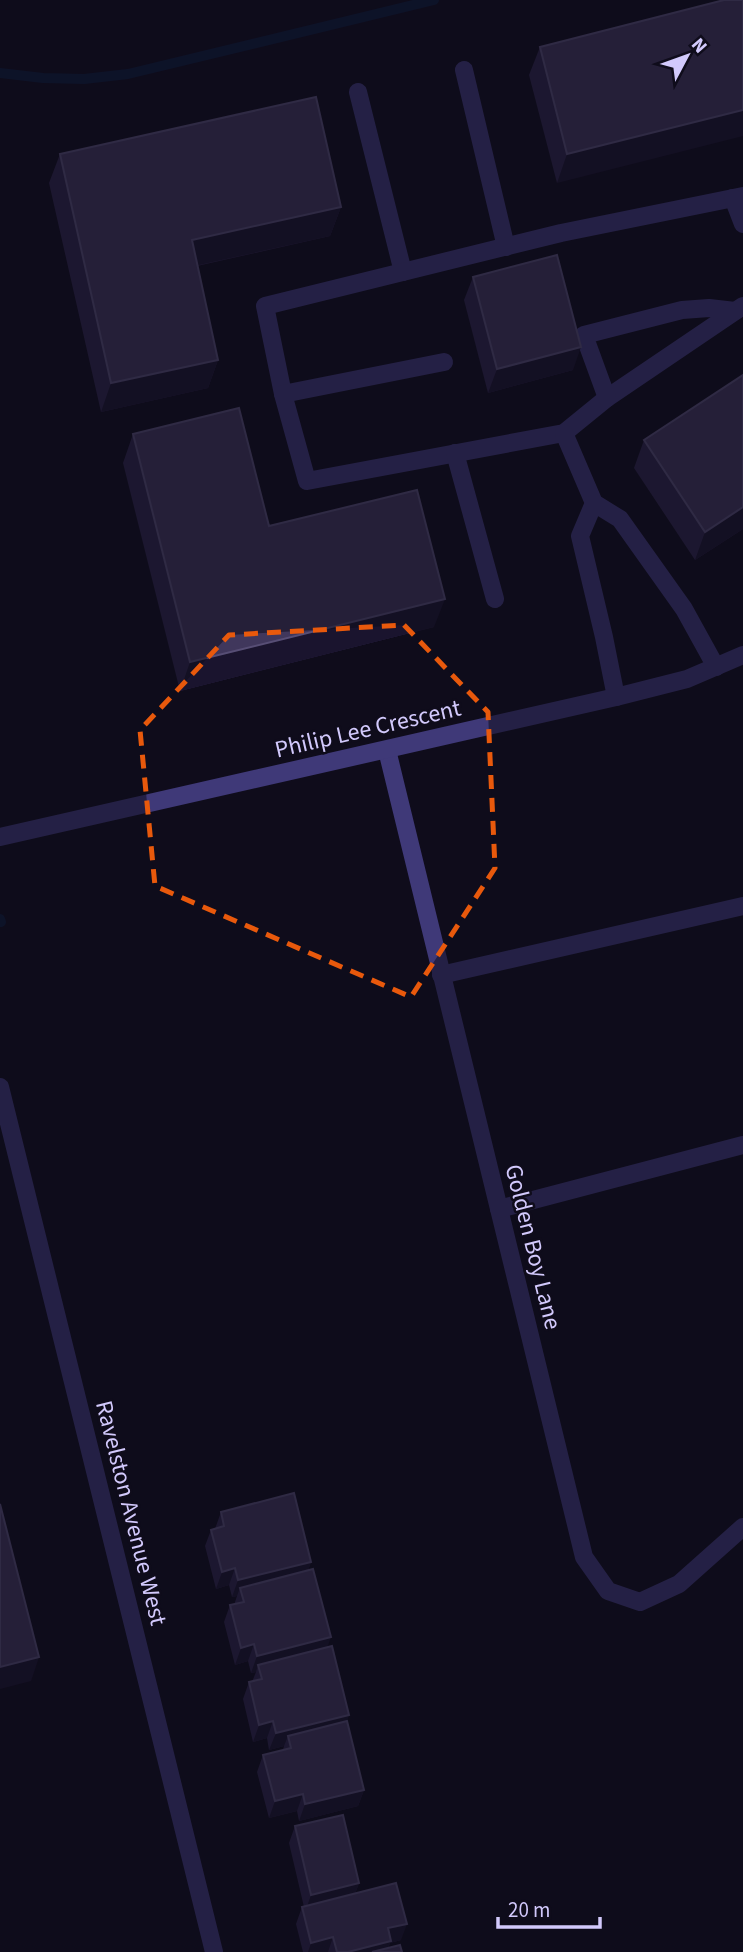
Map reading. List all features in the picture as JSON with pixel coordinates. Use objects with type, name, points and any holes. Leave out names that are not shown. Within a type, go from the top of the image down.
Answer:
[{"type":"street","points":[[464,70],[506,247]]},
{"type":"street","points":[[358,92],[403,272]]},
{"type":"street","points":[[739,308],[607,398],[564,433],[307,481],[283,394],[265,306],[561,233],[738,197],[743,224]]},
{"type":"street","points":[[607,398],[584,335],[682,310],[739,308]]},
{"type":"street","points":[[283,394],[444,362]]},
{"type":"street","points":[[564,433],[594,503],[620,519],[684,609],[716,667]]},
{"type":"street","points":[[455,453],[495,599]]},
{"type":"street","points":[[594,503],[580,536],[604,636],[615,697]]},
{"type":"street","name":"Philip Lee Crescent","points":[[0,837],[615,697],[687,679],[743,656]]},
{"type":"street","name":"Golden Boy Lane","points":[[387,750],[584,1557],[608,1591],[640,1602],[679,1584],[743,1527]]},
{"type":"street","points":[[441,975],[743,906]]},
{"type":"street","name":"Ravelston Avenue West","points":[[0,1087],[214,1952]]},
{"type":"street","points":[[499,1209],[743,1145]]},
{"type":"highlighted area","points":[[404,625],[488,712],[495,868],[411,997],[155,886],[140,730],[229,635]]},
{"type":"building","points":[[724,0],[743,0],[743,110],[567,154],[540,47]]},
{"type":"building","points":[[316,97],[341,207],[192,240],[218,360],[111,383],[60,154]]},
{"type":"building","points":[[557,255],[581,347],[497,369],[473,277]]},
{"type":"building","points":[[743,375],[743,507],[705,532],[644,440]]},
{"type":"building","points":[[239,408],[269,526],[417,490],[445,599],[190,662],[133,434]]},
{"type":"building","points":[[294,1493],[311,1562],[238,1580],[235,1568],[222,1572],[211,1530],[224,1526],[221,1512]]},
{"type":"building","points":[[0,1504],[39,1657],[0,1667]]},
{"type":"building","points":[[313,1569],[331,1637],[257,1656],[254,1644],[241,1648],[230,1605],[244,1602],[240,1588]]},
{"type":"building","points":[[332,1646],[349,1715],[276,1733],[273,1721],[259,1725],[249,1682],[262,1679],[258,1665]]},
{"type":"building","points":[[347,1721],[364,1790],[305,1804],[303,1794],[275,1801],[263,1755],[291,1748],[288,1736]]},
{"type":"building","points":[[343,1815],[359,1883],[311,1895],[295,1826]]},
{"type":"building","points":[[396,1883],[407,1924],[388,1928],[391,1941],[348,1952],[337,1952],[333,1937],[311,1943],[302,1907]]},
{"type":"building","points":[[400,1945],[402,1952],[372,1952]]},
{"type":"waterway","points":[[0,73],[84,79],[128,74],[434,0]]}]
